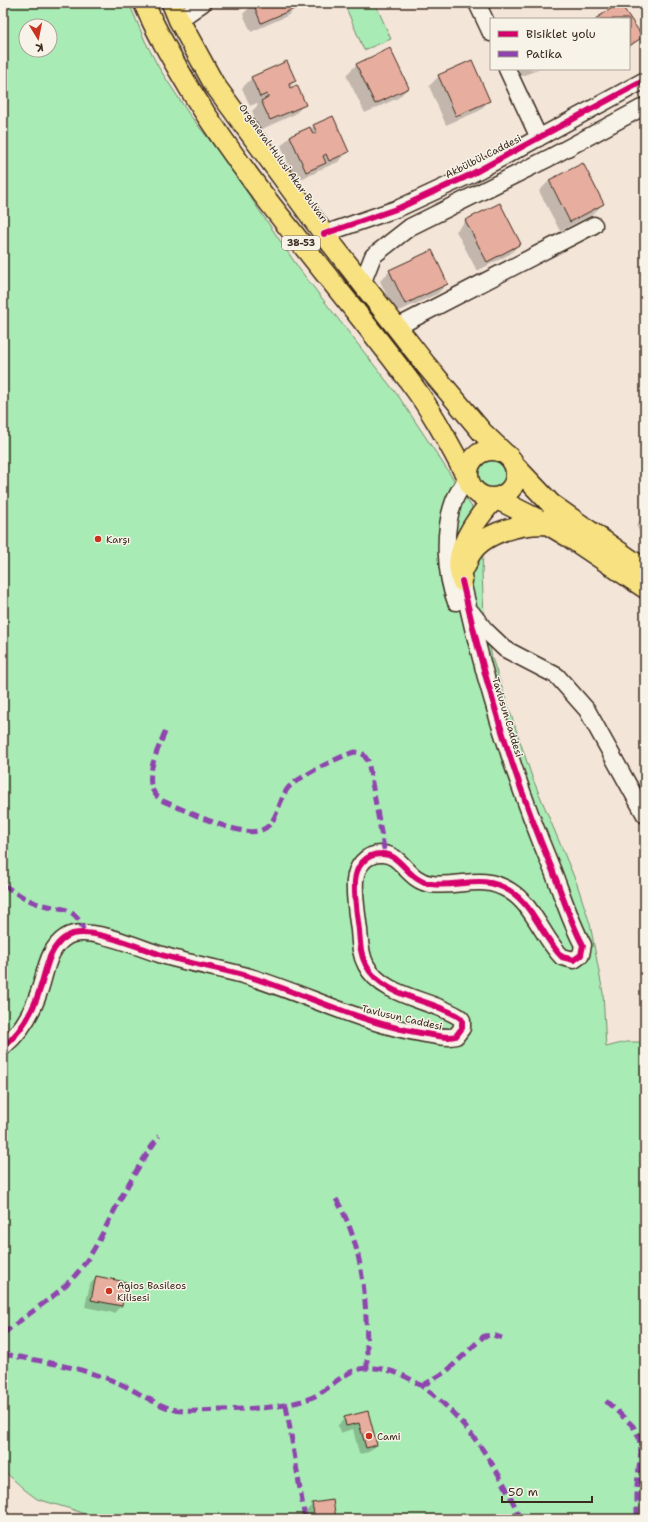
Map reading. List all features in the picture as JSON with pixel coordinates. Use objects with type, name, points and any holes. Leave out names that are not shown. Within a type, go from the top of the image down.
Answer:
[{"type":"main road","name":"38-53","points":[[144,3],[167,51],[213,126],[268,201],[414,387],[439,426],[467,477]]},
{"type":"main road","name":"Orgeneral Hulusi Akar Bulvarı","points":[[176,11],[214,84],[362,284],[482,432],[551,504],[645,570]]},
{"type":"main road","points":[[462,581],[459,564],[466,542],[483,511],[495,498],[504,496],[512,487],[517,476],[510,460],[489,450],[482,452],[471,462],[467,477],[474,490],[479,495],[495,498],[547,524],[645,588]]},
{"type":"main road","points":[[462,581],[470,553],[491,536],[518,525],[547,524]]},
{"type":"street","points":[[176,11],[203,3]]},
{"type":"street","points":[[477,3],[490,31]]},
{"type":"street","points":[[508,70],[539,138]]},
{"type":"street","name":"Akbülbül Caddesi","points":[[324,234],[399,208],[470,175],[645,80]]},
{"type":"street","points":[[362,284],[373,256],[410,227],[549,158],[645,106]]},
{"type":"street","points":[[396,327],[594,225]]},
{"type":"street","name":"Tavlusun Caddesi","points":[[467,477],[453,502],[447,532],[447,567],[455,599],[476,641]]},
{"type":"street","name":"Tavlusun Caddesi","points":[[3,1047],[20,1030],[33,1006],[46,966],[53,951],[66,937],[84,932],[170,958],[251,978],[378,1024],[433,1035],[447,1037],[456,1036],[462,1028],[462,1020],[459,1017],[385,986],[374,976],[366,965],[360,950],[354,888],[356,872],[365,860],[379,854],[395,858],[414,877],[430,884],[483,881],[502,886],[518,897],[562,957],[570,960],[578,958],[582,952],[583,945],[520,788],[497,719],[468,610],[462,581]]},
{"type":"street","points":[[468,610],[485,630],[505,649],[557,676],[587,710],[645,815]]},
{"type":"green space","points":[[3,3],[129,3],[145,41],[159,68],[189,114],[223,157],[300,270],[399,397],[495,542],[483,553],[482,573],[484,616],[492,658],[532,777],[577,884],[590,924],[603,993],[606,1047],[626,1042],[645,1042],[645,1519],[97,1519],[71,1509],[37,1499],[3,1470]]},
{"type":"green space","points":[[344,3],[375,3],[391,39],[364,50]]},
{"type":"green space","points":[[491,455],[499,457],[505,461],[509,467],[511,475],[509,483],[505,489],[499,493],[491,495],[483,493],[477,489],[473,483],[471,475],[473,467],[477,461],[483,457]]},
{"type":"building","points":[[253,3],[296,3],[298,7],[261,23]]},
{"type":"building","points":[[620,3],[643,37],[630,45],[630,18],[597,18]]},
{"type":"building","points":[[390,48],[409,88],[375,104],[356,64]]},
{"type":"building","points":[[472,60],[490,101],[456,116],[438,75]]},
{"type":"building","points":[[287,61],[296,81],[289,84],[290,88],[297,85],[306,105],[270,120],[261,101],[268,97],[267,94],[260,97],[251,77]]},
{"type":"building","points":[[333,116],[349,152],[329,161],[326,154],[323,156],[326,163],[306,172],[290,136],[310,127],[313,134],[317,132],[313,125]]},
{"type":"building","points":[[583,163],[604,204],[570,222],[549,180]]},
{"type":"building","points":[[500,203],[521,244],[487,262],[465,220]]},
{"type":"building","points":[[432,250],[448,284],[405,304],[389,270]]},
{"type":"building","name":"Agios Basileos Kilisesi","points":[[96,1276],[126,1282],[122,1306],[91,1300]]},
{"type":"building","name":"Cami","points":[[368,1411],[377,1445],[366,1448],[359,1423],[346,1426],[344,1417]]},
{"type":"building","points":[[333,1500],[336,1519],[315,1519],[312,1503]]},
{"type":"marked path","points":[[165,732],[154,759],[152,769],[152,787],[156,795],[163,801],[211,821],[237,830],[249,832],[265,829],[270,825],[284,794],[288,788],[300,779],[340,757],[355,752],[363,754],[368,761],[385,854]]},
{"type":"marked path","points":[[3,885],[32,901],[65,909],[76,916],[84,932]]},
{"type":"marked path","points":[[3,1334],[55,1295],[82,1267],[98,1242],[134,1174],[159,1136]]},
{"type":"marked path","points":[[336,1199],[346,1218],[354,1239],[363,1281],[367,1369]]},
{"type":"marked path","points":[[422,1386],[447,1371],[484,1336],[493,1335],[502,1338]]},
{"type":"marked path","points":[[3,1354],[88,1372],[124,1385],[165,1407],[183,1411],[257,1408],[290,1404],[319,1394],[353,1371],[360,1369],[386,1370],[411,1380],[436,1397],[458,1419],[479,1444],[496,1471],[510,1496],[520,1519]]},
{"type":"marked path","points":[[606,1401],[633,1426],[639,1438],[641,1451],[637,1485],[637,1519]]},
{"type":"marked path","points":[[286,1405],[305,1519]]},
{"type":"cycle path","points":[[324,234],[399,208],[470,175],[645,80]]},
{"type":"cycle path","points":[[3,1047],[20,1029],[29,1015],[39,992],[48,962],[55,948],[66,937],[86,933],[112,938],[159,954],[250,977],[380,1024],[441,1036],[456,1036],[462,1028],[462,1020],[459,1017],[448,1011],[395,991],[383,984],[373,976],[364,961],[361,952],[355,899],[355,881],[357,871],[362,862],[370,856],[381,854],[394,858],[416,878],[423,882],[442,885],[471,882],[490,883],[510,891],[526,905],[549,941],[562,957],[574,960],[581,955],[583,945],[570,917],[512,763],[480,655],[462,581]]},
{"type":"place","name":"Karşı","points":[[98,539]]},
{"type":"place","name":"Agios Basileos Kilisesi","points":[[109,1291]]},
{"type":"place","name":"Cami","points":[[369,1436]]}]
